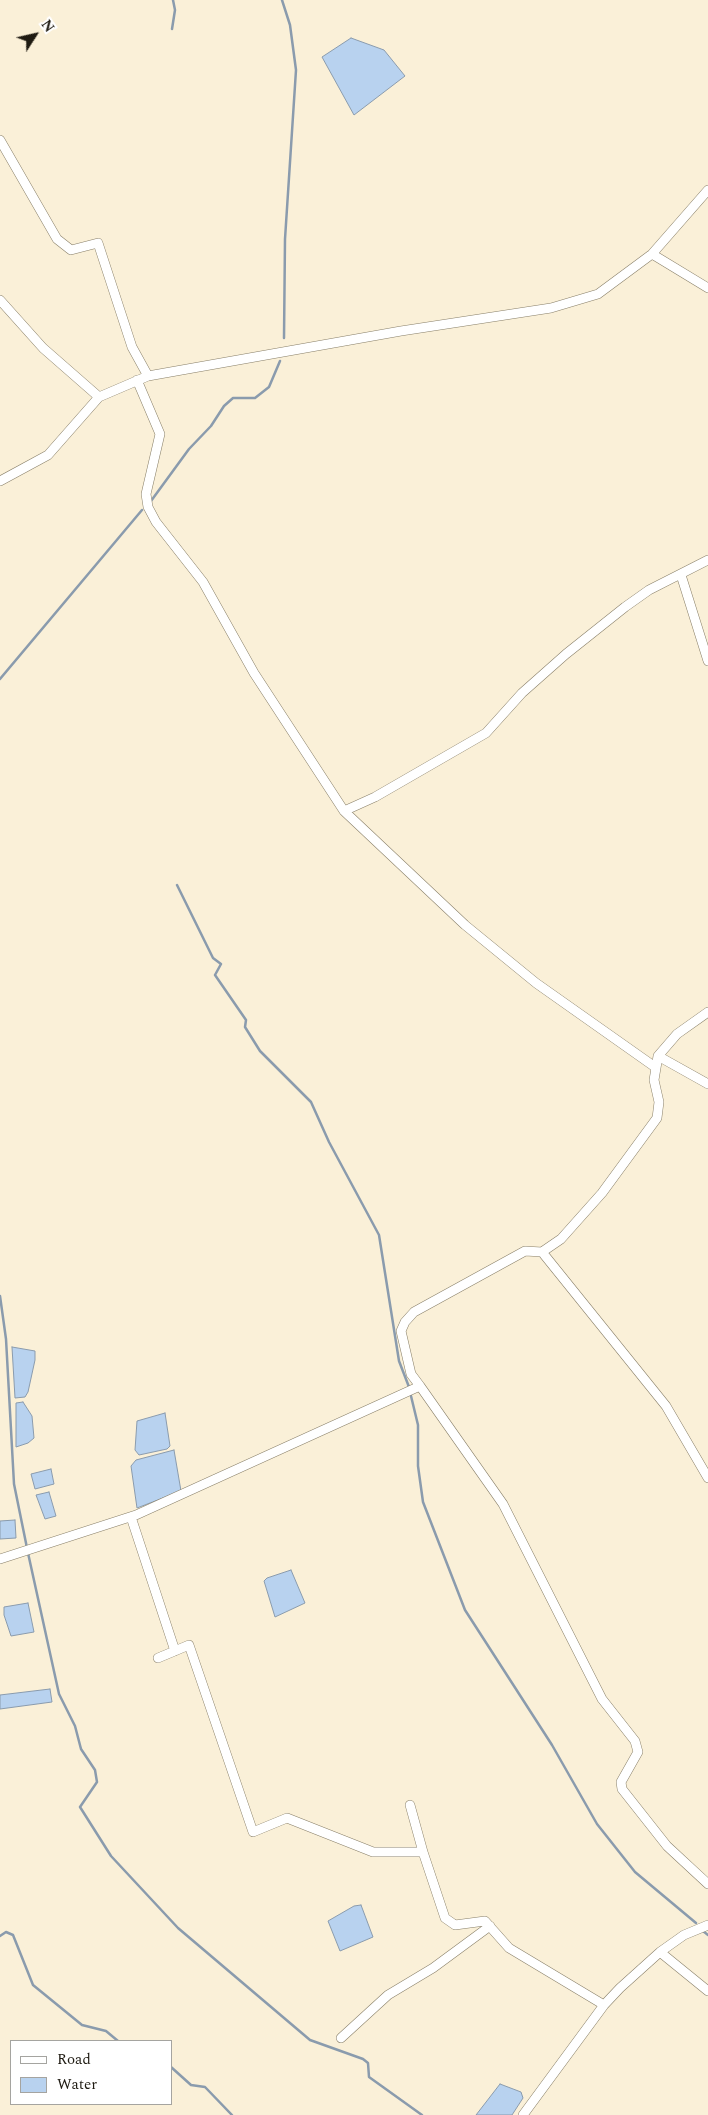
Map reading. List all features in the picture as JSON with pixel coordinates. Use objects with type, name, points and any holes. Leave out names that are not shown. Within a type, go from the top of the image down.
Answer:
[{"type":"street","points":[[0,140],[57,239],[71,250],[98,243],[132,347],[148,376]]},
{"type":"street","points":[[0,481],[48,455],[99,397],[148,376],[401,331],[551,308],[598,294],[652,254],[708,190]]},
{"type":"street","points":[[652,254],[708,288]]},
{"type":"street","points":[[0,300],[43,348],[99,397]]},
{"type":"street","points":[[137,380],[160,434],[146,494],[152,515],[203,582],[254,673],[344,811],[466,925],[536,983],[655,1067]]},
{"type":"street","points":[[344,811],[376,797],[486,733],[522,693],[566,654],[649,590],[708,560]]},
{"type":"street","points":[[681,575],[708,661]]},
{"type":"street","points":[[708,1012],[678,1034],[658,1056],[654,1080],[659,1102],[657,1118],[602,1193],[561,1239],[542,1252],[525,1251],[414,1312],[401,1330],[411,1374],[503,1504],[602,1699],[635,1741],[638,1752],[621,1782],[622,1789],[667,1846],[708,1884]]},
{"type":"street","points":[[658,1056],[708,1084]]},
{"type":"street","points":[[542,1252],[666,1406],[708,1478]]},
{"type":"street","points":[[0,1559],[131,1516],[420,1386]]},
{"type":"street","points":[[131,1516],[175,1651]]},
{"type":"street","points":[[158,1658],[189,1645],[253,1832],[287,1818],[374,1852],[423,1852]]},
{"type":"street","points":[[410,1805],[445,1918],[455,1925],[486,1921],[508,1948],[604,2005]]},
{"type":"street","points":[[523,2115],[604,2005],[620,1988],[660,1952],[684,1936],[708,1925]]},
{"type":"street","points":[[341,2038],[388,1996],[433,1968],[490,1926]]},
{"type":"street","points":[[660,1952],[708,1991]]},
{"type":"water","points":[[351,38],[384,50],[405,76],[354,115],[322,57]]},
{"type":"water","points":[[12,1347],[35,1351],[35,1360],[28,1392],[25,1397],[15,1398]]},
{"type":"water","points":[[23,1402],[32,1416],[34,1438],[28,1443],[16,1447],[16,1403]]},
{"type":"water","points":[[165,1413],[170,1446],[167,1449],[139,1455],[135,1450],[137,1421]]},
{"type":"water","points":[[174,1450],[181,1491],[137,1508],[131,1466],[136,1460]]},
{"type":"water","points":[[51,1469],[54,1484],[35,1489],[31,1474]]},
{"type":"water","points":[[49,1492],[56,1516],[45,1519],[36,1495]]},
{"type":"water","points":[[15,1520],[16,1538],[0,1539],[0,1521]]},
{"type":"water","points":[[291,1570],[305,1603],[275,1617],[264,1581],[267,1578]]},
{"type":"water","points":[[28,1603],[34,1632],[11,1636],[4,1615],[4,1607]]},
{"type":"water","points":[[50,1689],[52,1702],[0,1709],[0,1695]]},
{"type":"water","points":[[361,1905],[373,1937],[340,1951],[328,1921],[354,1906]]},
{"type":"water","points":[[500,2084],[521,2092],[523,2098],[512,2115],[476,2115]]},
{"type":"waterway","points":[[172,29],[175,10],[173,0]]},
{"type":"waterway","points":[[282,0],[290,25],[296,70],[285,239],[284,338]]},
{"type":"waterway","points":[[151,501],[189,449],[211,426],[224,406],[233,398],[255,398],[269,387],[280,361]]},
{"type":"waterway","points":[[0,679],[142,510]]},
{"type":"waterway","points":[[177,885],[213,958],[221,964],[215,975],[246,1020],[245,1027],[260,1051],[311,1102],[329,1142],[379,1235],[399,1361],[409,1387]]},
{"type":"waterway","points":[[0,1296],[6,1339],[14,1484],[27,1548]]},
{"type":"waterway","points":[[411,1396],[418,1425],[418,1466],[423,1502],[465,1610],[552,1745],[597,1824],[635,1872],[696,1923]]},
{"type":"waterway","points":[[28,1553],[59,1694],[75,1726],[81,1749],[95,1770],[97,1782],[80,1807],[111,1856],[178,1928],[310,2040],[363,2059],[368,2063],[369,2077],[422,2115]]},
{"type":"waterway","points":[[703,1931],[708,1935]]},
{"type":"waterway","points":[[0,1936],[6,1932],[13,1935],[33,1985],[82,2025],[106,2031],[117,2040]]},
{"type":"waterway","points":[[172,2068],[191,2085],[205,2087],[232,2115]]}]
